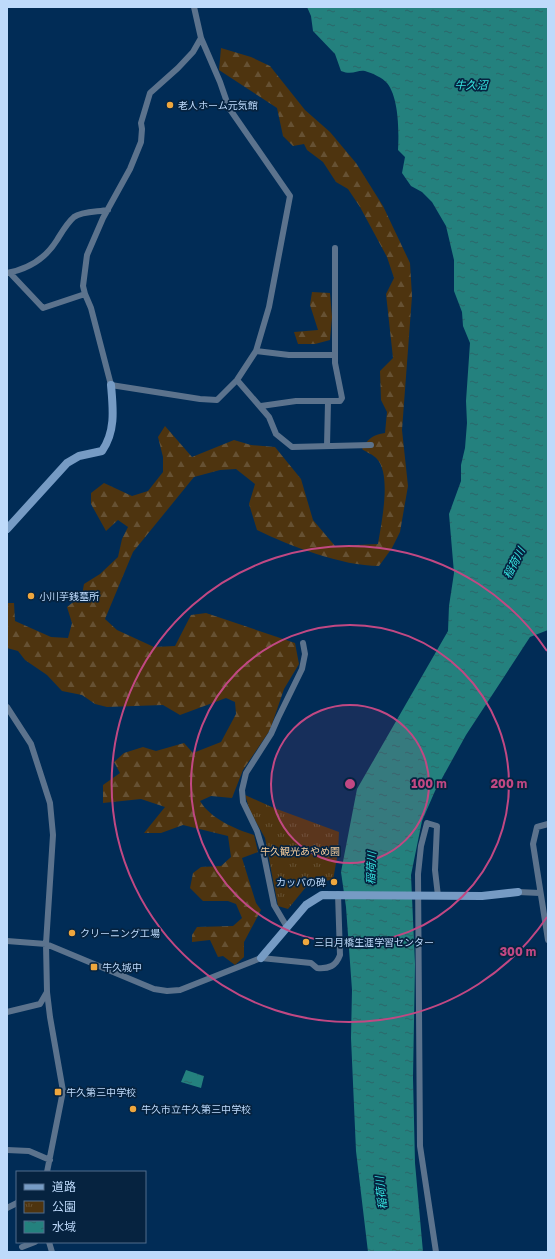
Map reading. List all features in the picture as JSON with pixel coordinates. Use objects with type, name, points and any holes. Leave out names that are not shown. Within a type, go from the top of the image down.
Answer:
[{"type":"street","points":[[111,385],[200,399],[217,400],[237,380],[256,351],[269,307],[290,196],[229,108],[220,82],[201,38],[194,7]]},
{"type":"street","points":[[7,529],[67,463],[79,456],[102,451],[107,444],[112,428],[113,412],[111,385],[91,308],[85,294],[84,274],[87,255],[108,210],[130,169],[141,142],[141,123],[150,94],[193,52],[201,38]]},
{"type":"street","points":[[85,294],[43,308],[8,273],[29,266],[40,259],[54,244],[75,216],[108,210]]},
{"type":"street","points":[[260,406],[296,401],[340,401],[342,398],[335,355],[335,248]]},
{"type":"street","points":[[256,351],[289,355],[335,355]]},
{"type":"street","points":[[237,380],[269,417],[276,434],[292,447],[371,445]]},
{"type":"street","points":[[327,446],[328,402]]},
{"type":"street","points":[[287,927],[274,905],[263,851],[257,830],[243,802],[242,790],[246,773],[272,734],[278,718],[302,669],[305,654],[303,642]]},
{"type":"street","points":[[7,707],[30,744],[50,803],[53,835],[46,944],[47,992],[63,1091],[47,1171]]},
{"type":"street","points":[[434,896],[437,826],[428,823],[421,846],[418,874],[418,1098],[420,1146],[436,1252]]},
{"type":"street","points":[[548,824],[537,827],[533,844],[548,940]]},
{"type":"street","points":[[261,958],[310,901],[322,895],[482,896],[518,892],[540,894]]},
{"type":"street","points":[[7,941],[46,944],[154,988],[167,991],[186,988],[261,958],[311,963],[317,968],[325,969],[337,963],[340,955],[339,894]]},
{"type":"street","points":[[7,1012],[40,1004],[47,992]]},
{"type":"street","points":[[7,1150],[29,1151],[50,1160]]},
{"type":"street","points":[[7,1208],[16,1204]]},
{"type":"street","points":[[22,1247],[32,1243]]},
{"type":"green space","points":[[221,48],[251,57],[270,66],[305,110],[330,132],[356,163],[383,206],[410,263],[412,296],[402,430],[408,486],[400,532],[392,548],[379,566],[349,563],[316,554],[257,530],[249,504],[255,484],[236,469],[220,470],[194,477],[133,552],[105,619],[117,630],[154,647],[175,646],[191,615],[206,613],[295,643],[299,664],[284,689],[270,730],[243,770],[232,798],[211,796],[200,801],[210,813],[217,818],[239,830],[254,835],[258,852],[242,858],[256,903],[261,910],[244,942],[244,957],[235,965],[223,956],[218,957],[210,940],[192,942],[192,935],[197,927],[233,926],[242,918],[236,904],[228,901],[203,901],[190,888],[193,873],[201,867],[221,866],[231,857],[228,836],[183,825],[161,833],[144,833],[165,807],[141,799],[103,803],[103,785],[120,773],[114,762],[124,753],[143,747],[156,751],[184,743],[193,753],[221,742],[236,714],[235,702],[226,698],[180,715],[163,705],[107,707],[95,704],[82,695],[62,691],[47,675],[25,660],[18,651],[7,648],[8,603],[14,603],[15,621],[51,637],[68,638],[72,623],[67,607],[82,595],[84,584],[100,574],[118,557],[122,539],[128,527],[118,520],[106,531],[91,504],[91,493],[104,483],[132,496],[148,491],[163,472],[163,457],[158,437],[165,426],[192,457],[234,440],[251,445],[275,447],[301,479],[313,520],[335,546],[378,544],[383,513],[385,488],[384,476],[377,459],[362,449],[366,442],[371,438],[385,433],[387,412],[381,400],[380,371],[393,358],[386,294],[394,278],[387,257],[360,207],[348,189],[336,182],[323,162],[307,150],[304,144],[293,146],[283,136],[277,108],[219,70]]},
{"type":"green space","points":[[312,292],[330,293],[332,317],[330,340],[315,344],[298,344],[294,332],[318,330],[310,305]]},
{"type":"green space","name":"牛久観光あやめ園","points":[[245,795],[274,808],[339,832],[338,852],[333,880],[310,882],[288,909],[278,906],[265,838],[250,811]]},
{"type":"water","name":"牛久沼","points":[[307,7],[548,7],[548,630],[530,637],[466,735],[435,791],[422,821],[411,875],[415,964],[413,1078],[415,1163],[423,1252],[368,1252],[356,1151],[351,1038],[352,990],[346,907],[341,872],[357,789],[448,631],[449,606],[454,573],[449,514],[461,481],[461,465],[465,448],[467,423],[466,401],[470,343],[463,326],[462,312],[454,291],[454,260],[446,226],[432,202],[422,192],[411,186],[402,173],[405,157],[398,150],[396,106],[391,89],[383,79],[368,72],[362,71],[349,73],[341,71],[335,54],[313,31],[311,16]]},
{"type":"water","points":[[186,1070],[204,1076],[201,1088],[181,1082]]},
{"type":"place","name":"老人ホーム元気館","points":[[170,105]]},
{"type":"place","name":"小川芋銭墓所","points":[[31,596]]},
{"type":"place","name":"カッパの碑","points":[[334,882]]},
{"type":"place","name":"クリーニング工場","points":[[72,933]]},
{"type":"place","name":"三日月橋生涯学習センター","points":[[306,942]]},
{"type":"place","name":"牛久城中","points":[[94,967]]},
{"type":"place","name":"牛久第三中学校","points":[[58,1092]]},
{"type":"place","name":"牛久市立牛久第三中学校","points":[[133,1109]]},
{"type":"water label","name":"稲荷川","points":[[514,563]]},
{"type":"water label","name":"稲荷川","points":[[371,868]]},
{"type":"water label","name":"稲荷川","points":[[381,1193]]}]
